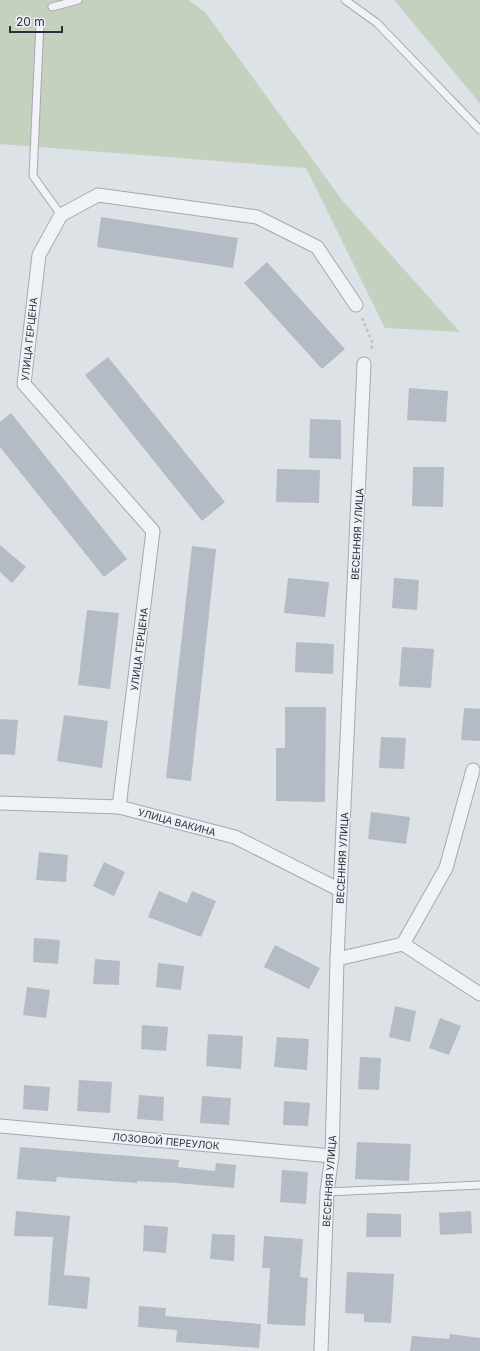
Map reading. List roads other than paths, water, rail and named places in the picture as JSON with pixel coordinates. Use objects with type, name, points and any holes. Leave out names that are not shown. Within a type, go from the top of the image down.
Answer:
[{"type":"street","points":[[61,215],[98,195],[257,217],[317,247],[356,305]]},
{"type":"street","name":"УЛИЦА ГЕРЦЕНА","points":[[61,215],[39,255],[24,384],[153,531],[120,807]]},
{"type":"street","name":"ВЕСЕННЯЯ УЛИЦА","points":[[321,1351],[327,1192],[332,1156],[337,959],[364,364]]},
{"type":"street","points":[[403,944],[446,868],[473,770]]},
{"type":"street","name":"УЛИЦА ВАКИНА","points":[[0,804],[120,807],[234,837],[340,890]]},
{"type":"street","points":[[337,959],[403,944],[480,994]]},
{"type":"street","name":"ЛОЗОВОЙ ПЕРЕУЛОК","points":[[0,1126],[332,1156]]},
{"type":"lane","points":[[52,7],[78,0]]},
{"type":"lane","points":[[345,0],[377,23],[480,130]]},
{"type":"lane","points":[[40,22],[33,176],[61,215]]},
{"type":"lane","points":[[327,1192],[480,1185]]}]
